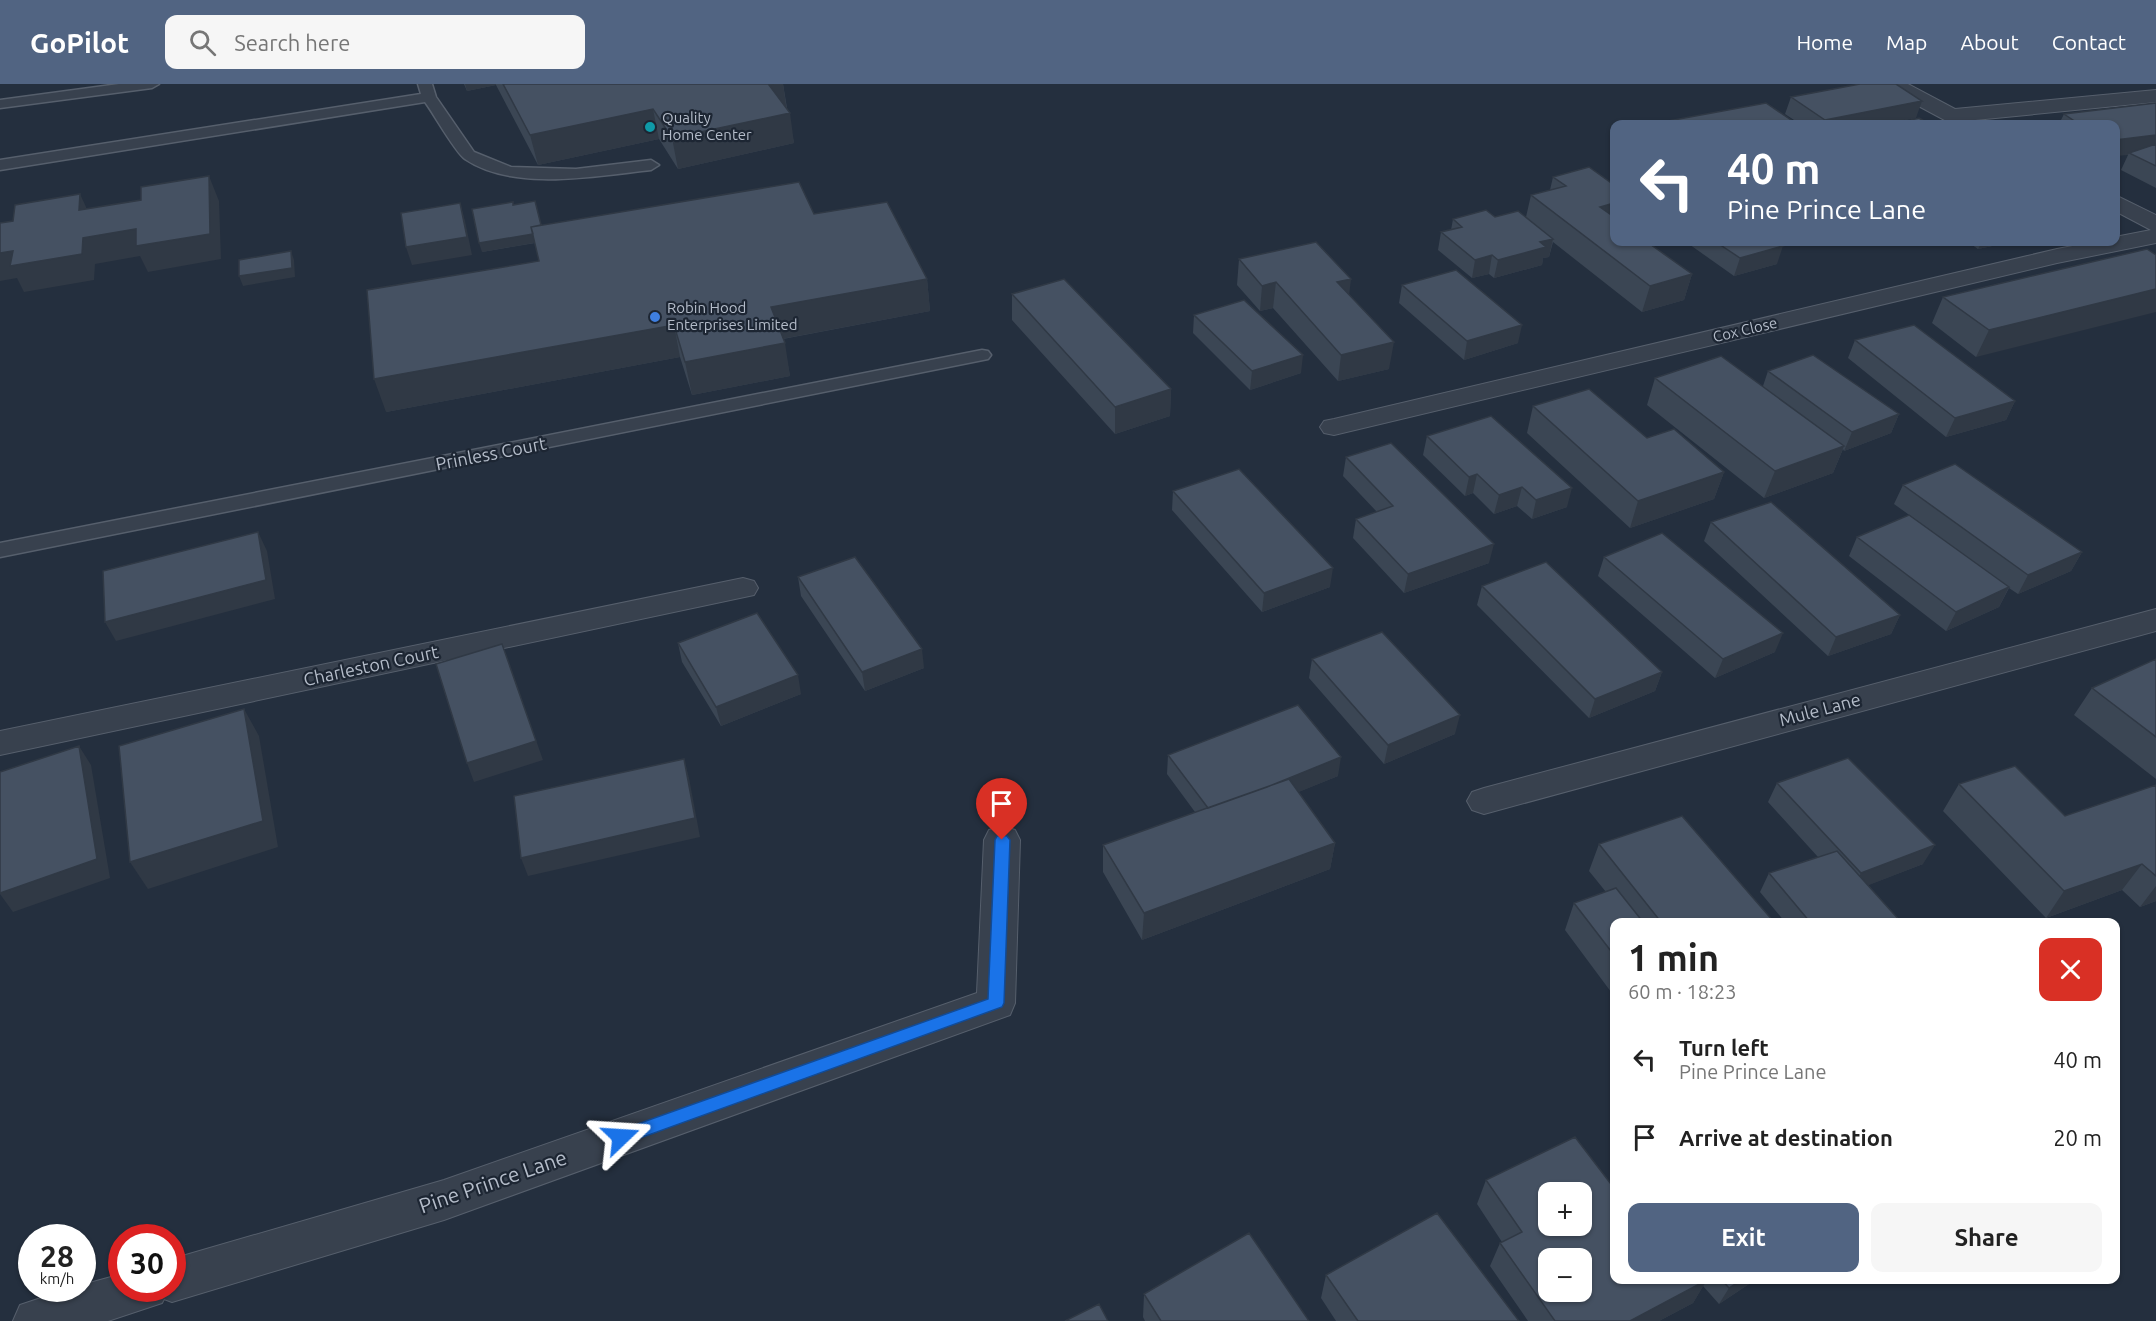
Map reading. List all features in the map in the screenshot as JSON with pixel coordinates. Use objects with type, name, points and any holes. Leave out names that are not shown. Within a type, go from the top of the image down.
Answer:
[{"type":"street","points":[[1892,84],[1959,120],[2156,96]]},
{"type":"street","points":[[2120,205],[2156,224]]},
{"type":"street","name":"Cox Close","points":[[2120,243],[2156,236]]},
{"type":"street","name":"Cox Close","points":[[1334,427],[2106,246]]},
{"type":"street","name":"Charleston Court","points":[[0,743],[743,588]]},
{"type":"street","name":"Mule Lane","points":[[1484,801],[2156,620]]},
{"type":"street","name":"Pine Prince Lane","points":[[186,1277],[444,1200],[996,1003],[1002,840]]},
{"type":"street","points":[[36,1321],[108,1299]]},
{"type":"lane","points":[[0,104],[152,84]]},
{"type":"lane","points":[[0,165],[427,91],[469,155],[508,172],[576,174],[651,165]]},
{"type":"lane","name":"Prinless Court","points":[[0,550],[298,493],[982,355]]},
{"type":"building","points":[[503,84],[773,84],[769,85],[790,113],[672,138],[653,109],[530,135]]},
{"type":"building","points":[[1860,84],[1896,84],[1922,101],[1825,120],[1791,97]]},
{"type":"building","points":[[1766,103],[1791,120],[1674,120]]},
{"type":"building","points":[[2156,103],[2156,135],[2120,139],[2120,120],[2073,120],[2064,114]]},
{"type":"building","points":[[2156,144],[2156,166],[2129,153]]},
{"type":"building","points":[[1589,167],[1610,182],[1610,204],[1600,207],[1610,214],[1610,246],[1653,246],[1692,274],[1650,286],[1531,195],[1566,186],[1553,177]]},
{"type":"building","points":[[209,176],[210,234],[136,246],[136,229],[83,238],[82,254],[10,266],[13,251],[0,253],[0,223],[13,221],[15,205],[80,194],[79,210],[141,200],[141,187]]},
{"type":"building","name":"Robin Hood Enterprises Limited","points":[[799,182],[814,214],[887,202],[927,279],[771,307],[785,343],[685,362],[674,325],[374,379],[367,290],[539,261],[531,227]]},
{"type":"building","points":[[535,201],[541,225],[531,227],[533,234],[479,243],[472,209]]},
{"type":"building","points":[[460,203],[467,237],[406,247],[401,213]]},
{"type":"building","points":[[1486,210],[1495,217],[1518,211],[1553,239],[1540,242],[1546,247],[1498,260],[1492,255],[1475,260],[1441,232],[1462,227],[1453,219]]},
{"type":"building","points":[[1316,242],[1351,279],[1337,282],[1394,342],[1341,355],[1276,282],[1262,286],[1239,259]]},
{"type":"building","points":[[1722,246],[1783,246],[1740,258]]},
{"type":"building","points":[[2147,249],[2156,255],[2156,289],[1989,330],[1943,297]]},
{"type":"building","points":[[291,251],[292,268],[239,276],[239,260]]},
{"type":"building","points":[[1456,270],[1522,325],[1467,341],[1402,285]]},
{"type":"building","points":[[1064,279],[1171,389],[1115,407],[1012,294]]},
{"type":"building","points":[[1244,300],[1303,355],[1252,371],[1194,315]]},
{"type":"building","points":[[1914,325],[2015,401],[1955,418],[1855,340]]},
{"type":"building","points":[[1813,355],[1899,414],[1852,432],[1768,371]]},
{"type":"building","points":[[1721,356],[1844,446],[1775,471],[1655,378]]},
{"type":"building","points":[[1589,389],[1647,438],[1674,429],[1724,472],[1638,501],[1533,406]]},
{"type":"building","points":[[1491,416],[1572,488],[1536,500],[1522,487],[1499,495],[1477,474],[1469,477],[1427,436]]},
{"type":"building","points":[[1391,443],[1494,544],[1408,574],[1356,519],[1393,506],[1346,457]]},
{"type":"building","points":[[1955,464],[2082,552],[2028,575],[1903,485]]},
{"type":"building","points":[[1239,469],[1333,568],[1264,593],[1173,491]]},
{"type":"building","points":[[1771,502],[1900,615],[1836,637],[1711,522]]},
{"type":"building","points":[[1909,515],[2009,587],[1956,612],[1857,537]]},
{"type":"building","points":[[258,532],[266,580],[105,622],[103,571]]},
{"type":"building","points":[[1662,533],[1783,633],[1723,659],[1604,557]]},
{"type":"building","points":[[855,557],[922,649],[862,672],[798,577]]},
{"type":"building","points":[[1546,562],[1662,672],[1595,699],[1482,586]]},
{"type":"building","points":[[757,613],[798,675],[716,707],[678,643]]},
{"type":"building","points":[[1382,632],[1460,715],[1388,745],[1312,659]]},
{"type":"building","points":[[502,644],[536,741],[467,763],[436,664]]},
{"type":"building","points":[[2156,659],[2156,737],[2092,688]]},
{"type":"building","points":[[1298,705],[1341,757],[1208,808],[1168,755]]},
{"type":"building","points":[[244,709],[263,821],[130,862],[119,746]]},
{"type":"building","points":[[79,746],[97,859],[0,893],[0,772]]},
{"type":"building","points":[[1848,758],[1935,845],[1861,873],[1777,783]]},
{"type":"building","points":[[684,759],[695,818],[521,858],[514,796]]},
{"type":"building","points":[[2015,766],[2065,816],[2156,785],[2156,876],[2142,864],[2064,891],[1959,784]]},
{"type":"building","points":[[1289,779],[1335,843],[1144,913],[1103,845]]},
{"type":"building","points":[[1682,816],[1771,918],[1658,918],[1599,844]]},
{"type":"building","points":[[1837,851],[1897,918],[1807,918],[1769,873]]},
{"type":"building","points":[[1616,888],[1640,918],[1610,918],[1610,950],[1574,903]]},
{"type":"building","points":[[1575,1137],[1610,1183],[1610,1284],[1699,1284],[1630,1321],[1555,1321],[1542,1302],[1592,1302],[1592,1248],[1538,1248],[1538,1297],[1500,1243],[1522,1232],[1486,1180]]},
{"type":"building","points":[[1437,1213],[1519,1321],[1358,1321],[1326,1275]]},
{"type":"building","points":[[1249,1233],[1309,1321],[1161,1321],[1144,1294]]},
{"type":"building","points":[[1099,1304],[1108,1321],[1065,1321]]},
{"type":"place","name":"Quality Home Center","points":[[650,127]]},
{"type":"place","name":"Robin Hood Enterprises Limited","points":[[655,317]]},
{"type":"route","points":[[621,1137],[996,1003],[1002,840]]}]
